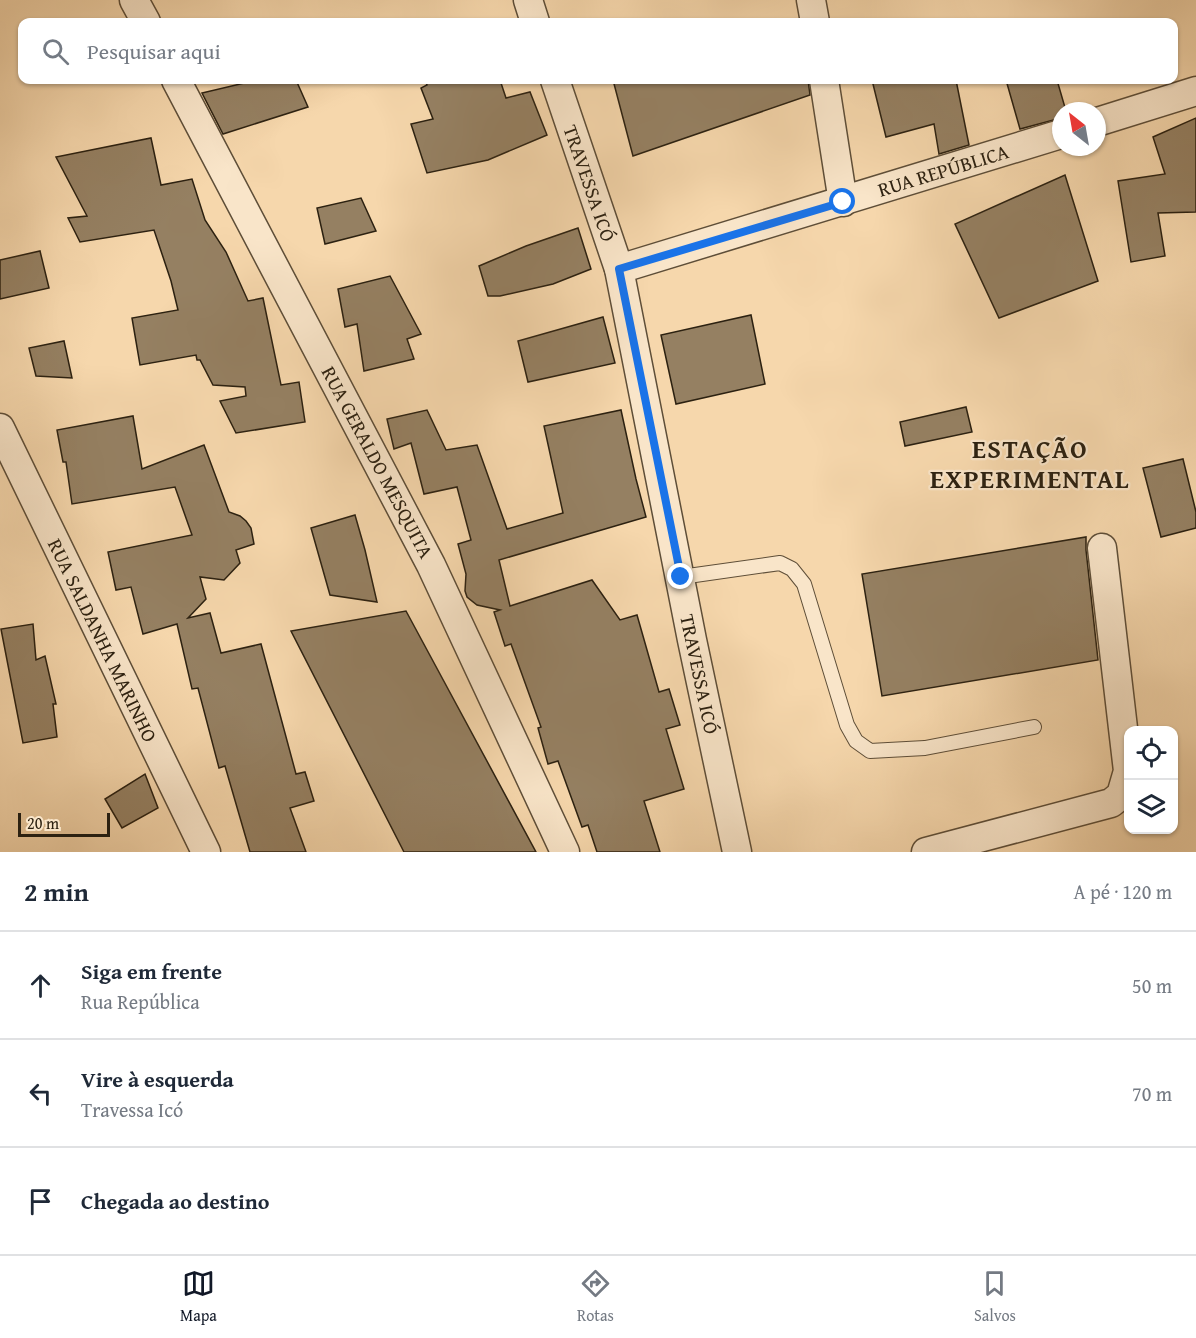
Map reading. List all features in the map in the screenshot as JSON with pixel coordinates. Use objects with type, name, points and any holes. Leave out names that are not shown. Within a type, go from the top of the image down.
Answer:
[{"type":"street","points":[[135,0],[144,18]]},
{"type":"street","points":[[528,0],[534,18]]},
{"type":"street","points":[[811,0],[814,18]]},
{"type":"street","name":"RUA GERALDO MESQUITA","points":[[178,84],[431,565],[565,852]]},
{"type":"street","name":"TRAVESSA ICÓ","points":[[556,84],[619,269],[737,852]]},
{"type":"street","points":[[825,84],[843,202]]},
{"type":"street","points":[[1106,119],[1196,91]]},
{"type":"street","name":"RUA REPÚBLICA","points":[[619,269],[1052,137]]},
{"type":"street","name":"RUA SALDANHA MARINHO","points":[[0,428],[206,852]]},
{"type":"street","points":[[926,852],[1111,803],[1121,795],[1128,771],[1102,548]]},
{"type":"lane","points":[[681,577],[780,563],[792,569],[804,584],[848,725],[856,741],[870,751],[925,748],[1034,727]]},
{"type":"building","points":[[240,84],[298,84],[308,107],[223,134],[202,93]]},
{"type":"building","points":[[501,84],[506,98],[530,92],[547,135],[488,160],[427,173],[411,124],[433,119],[421,88],[427,85]]},
{"type":"building","points":[[614,84],[809,84],[810,95],[633,156]]},
{"type":"building","points":[[873,84],[957,84],[969,145],[939,154],[934,124],[886,137]]},
{"type":"building","points":[[1007,84],[1058,84],[1063,102],[1052,102],[1052,120],[1020,129]]},
{"type":"building","points":[[1196,118],[1196,212],[1158,213],[1165,256],[1131,262],[1118,181],[1165,174],[1153,137]]},
{"type":"building","points":[[151,138],[161,185],[192,179],[205,220],[226,252],[248,301],[263,298],[281,385],[299,382],[305,422],[236,433],[220,401],[246,396],[245,387],[213,385],[196,355],[140,365],[132,318],[178,310],[154,230],[80,242],[68,218],[87,216],[56,157]]},
{"type":"building","points":[[1065,175],[1098,281],[999,318],[955,224]]},
{"type":"building","points":[[361,198],[376,231],[325,244],[317,208]]},
{"type":"building","points":[[578,228],[591,269],[553,284],[500,296],[488,296],[479,266],[526,246]]},
{"type":"building","points":[[40,251],[49,288],[0,299],[0,260]]},
{"type":"building","points":[[390,276],[421,334],[407,339],[414,359],[364,371],[357,324],[345,327],[338,289]]},
{"type":"building","points":[[751,315],[765,384],[676,404],[661,335]]},
{"type":"building","points":[[603,317],[615,363],[528,382],[518,341]]},
{"type":"building","points":[[64,341],[72,378],[36,376],[29,348]]},
{"type":"building","points":[[966,407],[972,432],[905,446],[900,422]]},
{"type":"building","points":[[427,410],[446,450],[477,445],[507,529],[563,513],[544,426],[621,410],[646,517],[499,560],[510,606],[592,580],[620,620],[637,615],[659,692],[669,689],[680,725],[666,729],[684,789],[644,801],[660,852],[597,852],[588,825],[582,827],[558,761],[548,764],[538,728],[541,727],[511,644],[505,646],[494,612],[500,610],[477,605],[467,597],[465,591],[466,574],[458,544],[471,540],[457,487],[424,494],[411,443],[394,449],[387,419]]},
{"type":"building","points":[[133,416],[142,469],[204,445],[229,512],[240,516],[251,528],[254,544],[236,550],[240,563],[224,580],[200,577],[206,599],[188,618],[210,613],[221,653],[261,644],[296,774],[305,772],[314,801],[290,808],[306,852],[250,852],[225,766],[219,768],[198,688],[192,689],[177,624],[143,634],[131,587],[116,590],[108,552],[192,535],[175,487],[72,504],[66,462],[63,462],[57,430]]},
{"type":"building","points":[[1183,459],[1196,512],[1196,528],[1161,537],[1143,468]]},
{"type":"building","points":[[355,515],[377,602],[330,595],[311,528]]},
{"type":"building","points":[[1086,537],[1098,660],[882,696],[862,574]]},
{"type":"building","points":[[406,611],[536,852],[404,852],[291,631]]},
{"type":"building","points":[[33,624],[36,660],[45,656],[56,704],[53,704],[57,737],[23,743],[1,629]]},
{"type":"building","points":[[145,774],[158,808],[122,828],[105,799]]},
{"type":"district","name":"ESTAÇÃO EXPERIMENTAL","points":[[1030,463]]},
{"type":"route","points":[[681,577],[619,269],[843,202]]}]
